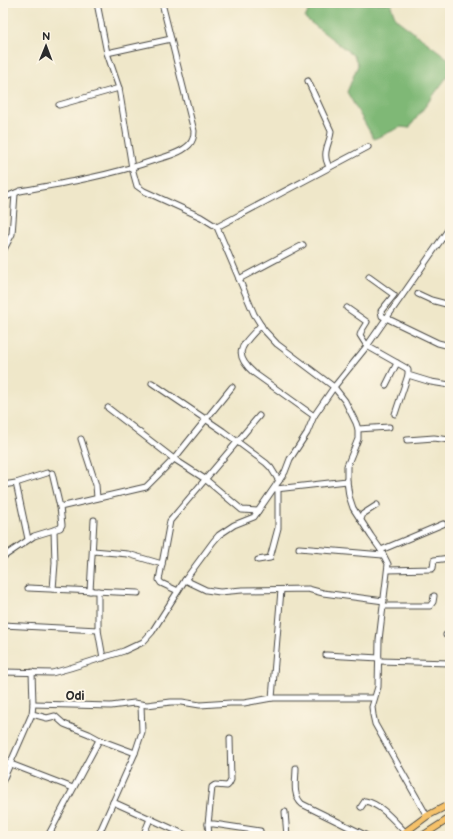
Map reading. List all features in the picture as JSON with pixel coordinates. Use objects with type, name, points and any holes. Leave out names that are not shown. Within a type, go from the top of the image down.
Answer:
[{"type":"main road","points":[[403,834],[427,816],[450,804]]},
{"type":"main road","points":[[422,836],[450,818]]},
{"type":"street","points":[[98,3],[107,53],[118,88],[132,168],[137,186],[144,191],[201,216],[217,227],[254,314],[264,330],[277,344],[334,386],[348,407],[358,429],[358,439],[347,466],[349,496],[353,508],[370,536],[381,550],[388,564],[379,640],[378,687],[372,707],[373,715],[376,724],[427,816]]},
{"type":"street","points":[[3,196],[6,197],[132,168],[183,150],[190,144],[194,137],[192,124],[162,3]]},
{"type":"street","points":[[107,53],[171,39]]},
{"type":"street","points":[[308,81],[331,131],[331,136],[325,154],[330,167]]},
{"type":"street","points":[[59,105],[118,88]]},
{"type":"street","points":[[217,227],[368,147]]},
{"type":"street","points":[[3,251],[12,234],[15,194]]},
{"type":"street","points":[[3,672],[52,673],[124,651],[144,642],[152,632],[197,561],[219,535],[234,525],[254,517],[276,489],[279,481],[307,433],[314,416],[334,386],[367,346],[450,226]]},
{"type":"street","points":[[240,279],[303,245]]},
{"type":"street","points":[[369,277],[394,295],[381,311],[382,316],[438,343],[450,346]]},
{"type":"street","points":[[418,294],[431,300],[450,305]]},
{"type":"street","points":[[347,308],[367,322],[360,335],[367,346],[408,370],[408,375],[395,414]]},
{"type":"street","points":[[261,325],[244,343],[241,349],[241,357],[246,366],[314,416]]},
{"type":"street","points":[[386,385],[397,363]]},
{"type":"street","points":[[408,375],[431,382],[450,385]]},
{"type":"street","points":[[152,383],[206,419],[271,468],[279,481]]},
{"type":"street","points":[[60,507],[146,487],[174,459],[232,387]]},
{"type":"street","points":[[108,408],[174,459],[205,479],[242,510],[258,511]]},
{"type":"street","points":[[178,591],[161,583],[159,580],[170,520],[259,416]]},
{"type":"street","points":[[358,429],[389,428]]},
{"type":"street","points":[[407,440],[434,438],[450,440]]},
{"type":"street","points":[[81,439],[96,485],[97,498]]},
{"type":"street","points":[[3,485],[16,483],[50,473],[60,507],[62,525],[60,528],[28,539],[3,557]]},
{"type":"street","points":[[276,489],[347,480]]},
{"type":"street","points":[[16,483],[28,539]]},
{"type":"street","points":[[258,560],[270,558],[278,528],[276,489]]},
{"type":"street","points":[[361,519],[363,514],[377,505]]},
{"type":"street","points":[[90,591],[94,520]]},
{"type":"street","points":[[381,550],[443,524]]},
{"type":"street","points":[[53,589],[55,563],[54,530]]},
{"type":"street","points":[[298,548],[384,555]]},
{"type":"street","points":[[93,551],[128,554],[162,564]]},
{"type":"street","points":[[388,570],[432,570],[434,560],[450,558]]},
{"type":"street","points":[[185,580],[206,590],[220,592],[242,590],[308,589],[323,593],[384,603],[430,606],[433,602],[434,596]]},
{"type":"street","points":[[28,588],[138,593]]},
{"type":"street","points":[[272,698],[281,590]]},
{"type":"street","points":[[98,591],[98,630],[103,658]]},
{"type":"street","points":[[3,625],[98,630]]},
{"type":"street","points":[[326,655],[450,663]]},
{"type":"street","points":[[3,780],[32,714],[32,672]]},
{"type":"street","points":[[33,704],[111,706],[134,703],[141,705],[182,702],[200,705],[244,703],[272,698],[374,698]]},
{"type":"street","points":[[98,836],[135,753],[142,732],[141,705]]},
{"type":"street","points":[[32,714],[47,718],[56,716],[64,724],[135,753]]},
{"type":"street","points":[[209,836],[208,824],[212,787],[215,785],[227,786],[230,780],[230,738]]},
{"type":"street","points":[[48,836],[100,740]]},
{"type":"street","points":[[3,762],[73,788]]},
{"type":"street","points":[[296,768],[295,791],[297,800],[302,804],[367,836]]},
{"type":"street","points":[[361,807],[365,801],[374,804],[389,816],[403,834]]},
{"type":"street","points":[[113,802],[188,836]]},
{"type":"street","points":[[285,812],[287,836]]},
{"type":"street","points":[[143,836],[150,819]]},
{"type":"street","points":[[208,824],[260,831]]},
{"type":"green space","points":[[312,3],[393,3],[391,6],[396,19],[450,60],[450,73],[409,128],[401,127],[374,139],[347,92],[358,65],[354,56],[305,18]]},
{"type":"district","name":"Odi","points":[[75,696]]}]
